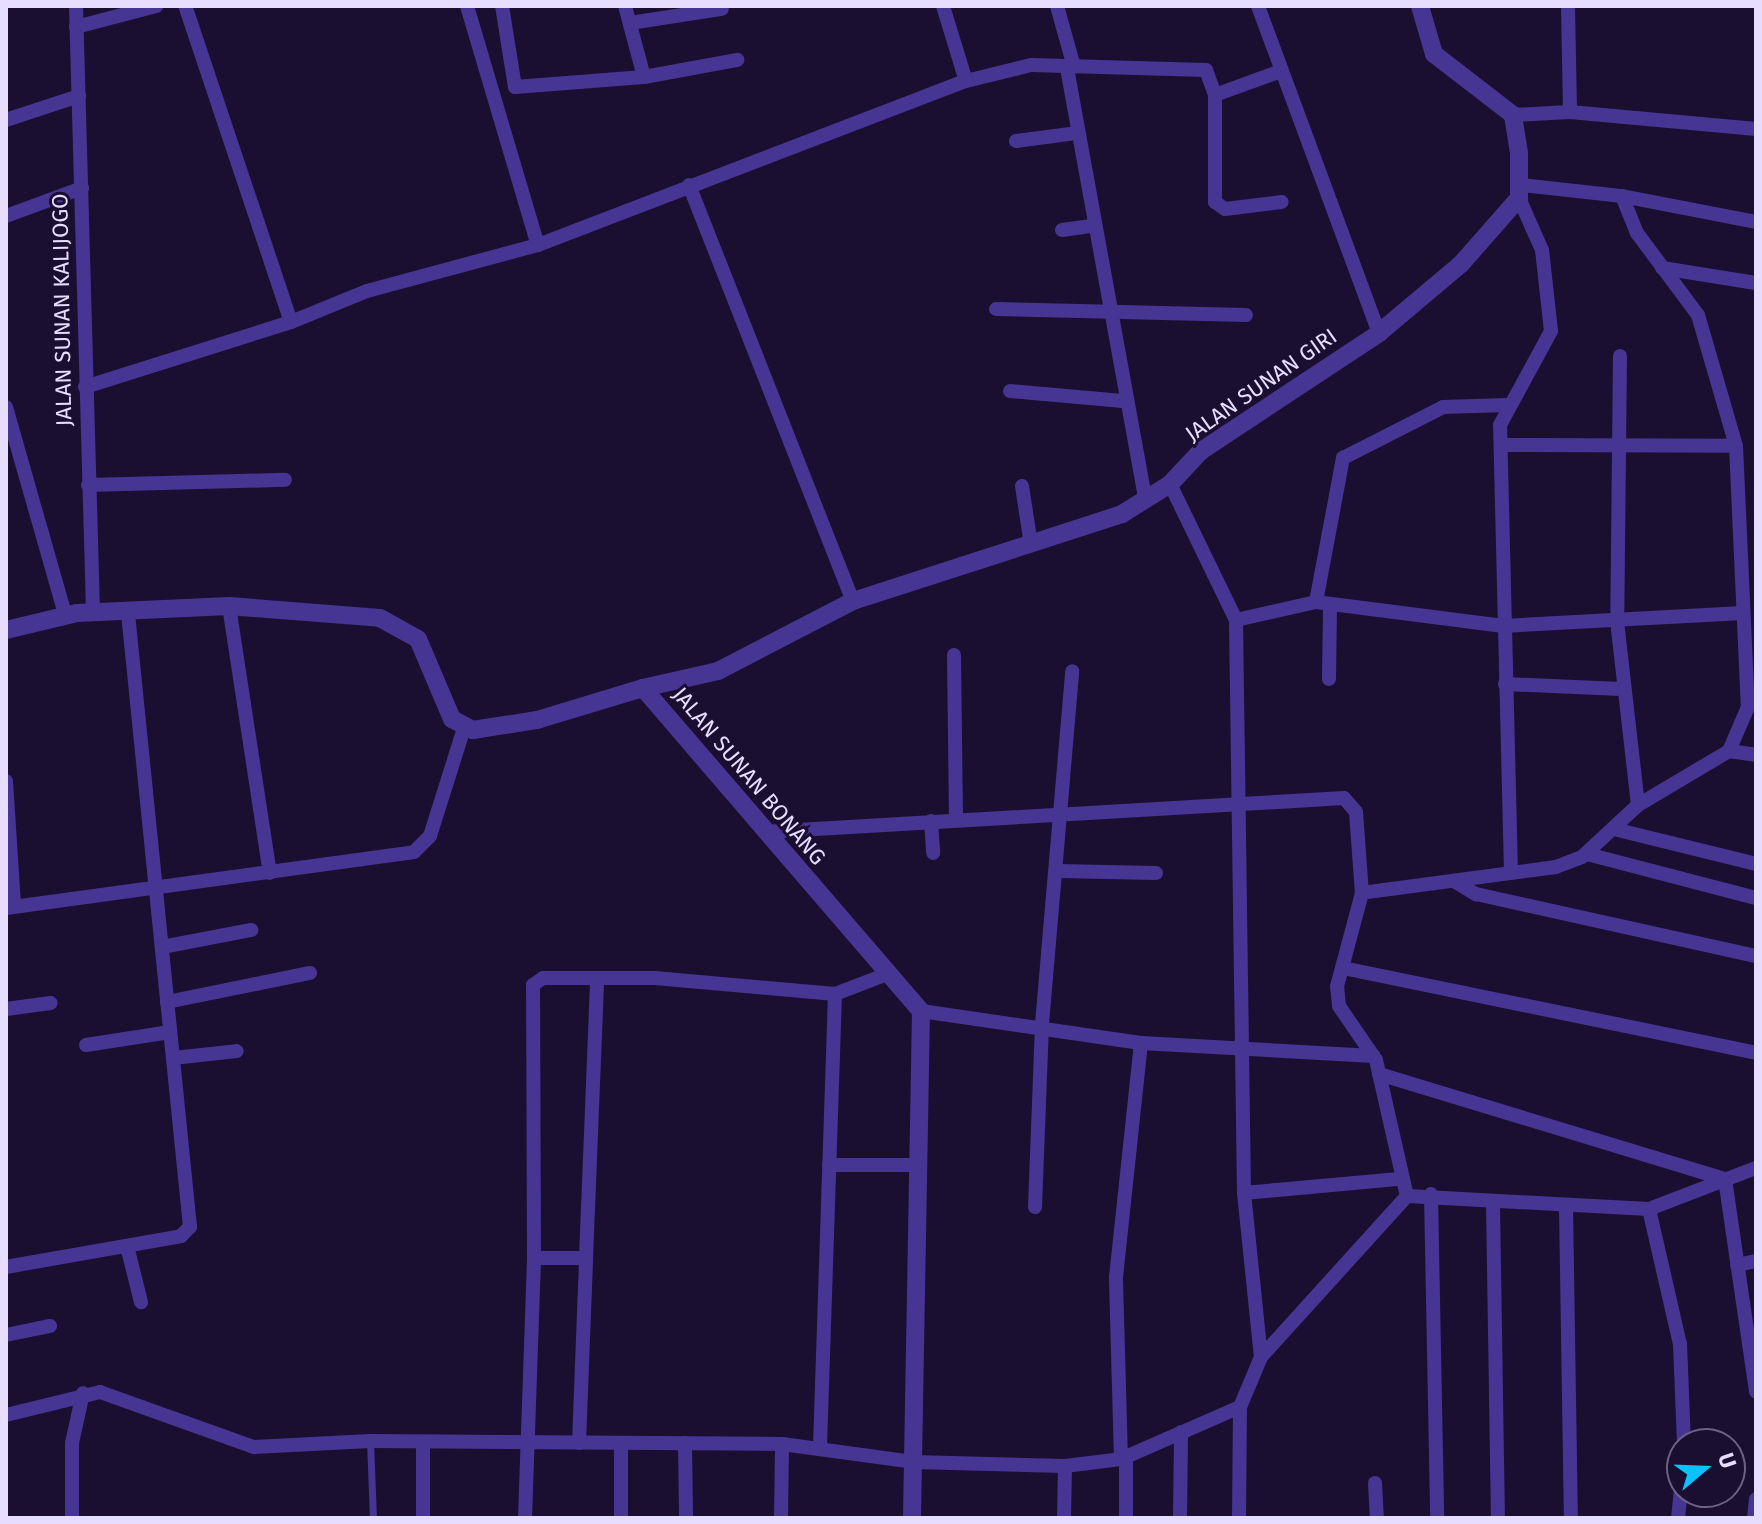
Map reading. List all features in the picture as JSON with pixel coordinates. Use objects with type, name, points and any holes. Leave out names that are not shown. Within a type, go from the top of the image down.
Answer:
[{"type":"street","name":"JALAN SUNAN KALIJOGO","points":[[76,6],[93,612]]},
{"type":"street","points":[[76,27],[156,6]]},
{"type":"street","points":[[185,6],[291,322]]},
{"type":"street","points":[[502,6],[515,87]]},
{"type":"street","points":[[625,6],[644,77]]},
{"type":"street","points":[[943,6],[966,81]]},
{"type":"street","points":[[1057,6],[1070,68],[1077,133],[1123,401],[1146,501]]},
{"type":"street","points":[[1258,6],[1379,333]]},
{"type":"street","points":[[1420,6],[1434,54],[1513,115],[1570,112],[1756,129]]},
{"type":"street","points":[[1568,6],[1570,112]]},
{"type":"street","points":[[470,7],[538,245]]},
{"type":"street","points":[[630,23],[722,9]]},
{"type":"street","points":[[496,91],[644,77],[737,60]]},
{"type":"street","points":[[85,387],[291,322],[367,291],[538,245],[966,81],[1018,66],[1206,70],[1215,95],[1215,202],[1225,209],[1282,202]]},
{"type":"street","points":[[1215,95],[1281,71]]},
{"type":"street","points":[[6,120],[79,96]]},
{"type":"street","points":[[1511,873],[1501,445],[1507,405],[1546,351],[1551,331],[1542,250],[1521,191],[1513,115]]},
{"type":"street","points":[[1016,141],[1077,133]]},
{"type":"street","points":[[689,185],[853,601]]},
{"type":"street","points":[[6,216],[82,188]]},
{"type":"street","points":[[1521,191],[1622,196],[1756,222]]},
{"type":"street","name":"JALAN SUNAN GIRI","points":[[643,688],[718,671],[853,601],[1031,545],[1146,501],[1170,484],[1201,451],[1379,333],[1495,232],[1521,191]]},
{"type":"street","points":[[1362,893],[1511,873],[1587,854],[1618,830],[1638,805],[1729,751],[1748,707],[1736,446],[1698,315],[1662,268],[1622,196]]},
{"type":"street","points":[[1062,230],[1092,226]]},
{"type":"street","points":[[1662,268],[1756,283]]},
{"type":"street","points":[[996,309],[1246,315]]},
{"type":"street","points":[[1620,356],[1617,621],[1621,689],[1638,805]]},
{"type":"street","points":[[1010,391],[1123,401]]},
{"type":"street","points":[[1329,679],[1323,603],[1343,458],[1443,407],[1507,405]]},
{"type":"street","points":[[7,411],[65,614]]},
{"type":"street","points":[[1501,445],[1617,448],[1736,446]]},
{"type":"street","points":[[88,485],[285,480]]},
{"type":"street","points":[[1170,484],[1236,620],[1236,808],[1244,1193],[1261,1357]]},
{"type":"street","points":[[1022,486],[1031,545]]},
{"type":"street","points":[[1236,620],[1323,603],[1503,626],[1743,613]]},
{"type":"street","points":[[6,630],[65,614],[93,612],[128,613],[229,606],[351,613],[403,627],[428,653],[449,713],[464,728],[421,849],[157,891],[10,907],[6,781]]},
{"type":"street","points":[[229,606],[270,873]]},
{"type":"street","points":[[6,1267],[181,1236],[190,1227],[128,613]]},
{"type":"street","points":[[954,655],[956,818]]},
{"type":"street","points":[[1035,1207],[1042,1024],[1063,815],[1072,671]]},
{"type":"street","points":[[1505,684],[1621,689]]},
{"type":"street","name":"JALAN SUNAN BONANG","points":[[464,728],[537,720],[643,688],[921,1011]]},
{"type":"street","points":[[1729,751],[1756,755]]},
{"type":"street","points":[[764,832],[956,818],[1351,801],[1362,893],[1343,968],[1339,1006],[1374,1056],[1399,1179],[1407,1196]]},
{"type":"street","points":[[931,821],[933,853]]},
{"type":"street","points":[[1618,830],[1756,864]]},
{"type":"street","points":[[1587,854],[1756,898]]},
{"type":"street","points":[[1058,871],[1156,873]]},
{"type":"street","points":[[1454,881],[1476,894],[1756,956]]},
{"type":"street","points":[[162,947],[251,930]]},
{"type":"street","points":[[1343,968],[1756,1053]]},
{"type":"street","points":[[167,1002],[310,973]]},
{"type":"street","points":[[525,1518],[534,1258],[533,985],[543,978],[597,979],[835,994],[887,974]]},
{"type":"street","points":[[579,1443],[597,979]]},
{"type":"street","points":[[820,1446],[835,994]]},
{"type":"street","points":[[6,1009],[51,1003]]},
{"type":"street","points":[[912,1518],[915,1165],[921,1011],[1042,1024],[1141,1043],[1242,1052],[1374,1056]]},
{"type":"street","points":[[86,1045],[170,1032]]},
{"type":"street","points":[[1126,1518],[1116,1277],[1141,1043]]},
{"type":"street","points":[[173,1058],[237,1051]]},
{"type":"street","points":[[1379,1074],[1725,1179]]},
{"type":"street","points":[[829,1165],[915,1165]]},
{"type":"street","points":[[1239,1518],[1240,1407],[1261,1357],[1407,1196],[1431,1194],[1493,1204],[1649,1209],[1756,1168]]},
{"type":"street","points":[[1244,1193],[1399,1179]]},
{"type":"street","points":[[1725,1179],[1737,1265],[1752,1329],[1756,1392]]},
{"type":"street","points":[[1431,1194],[1437,1518]]},
{"type":"street","points":[[1493,1204],[1498,1518]]},
{"type":"street","points":[[1566,1207],[1571,1518]]},
{"type":"street","points":[[1649,1209],[1680,1344],[1683,1428]]},
{"type":"street","points":[[127,1246],[141,1302]]},
{"type":"street","points":[[534,1258],[586,1258]]},
{"type":"street","points":[[1737,1265],[1756,1261]]},
{"type":"street","points":[[6,1335],[50,1326]]},
{"type":"street","points":[[6,1415],[83,1393],[127,1399],[244,1445],[370,1441],[782,1444],[820,1446],[913,1462],[1065,1466],[1124,1458],[1240,1407]]},
{"type":"street","points":[[72,1518],[71,1456],[83,1393]]},
{"type":"street","points":[[1180,1518],[1181,1432]]},
{"type":"street","points":[[423,1442],[423,1518]]},
{"type":"street","points":[[621,1443],[621,1518]]},
{"type":"street","points":[[685,1443],[686,1518]]},
{"type":"street","points":[[781,1518],[782,1444]]},
{"type":"street","points":[[1064,1518],[1065,1466]]},
{"type":"street","points":[[1375,1483],[1377,1518]]},
{"type":"street","points":[[1754,1518],[1756,1502]]},
{"type":"lane","points":[[370,1441],[373,1518]]}]
